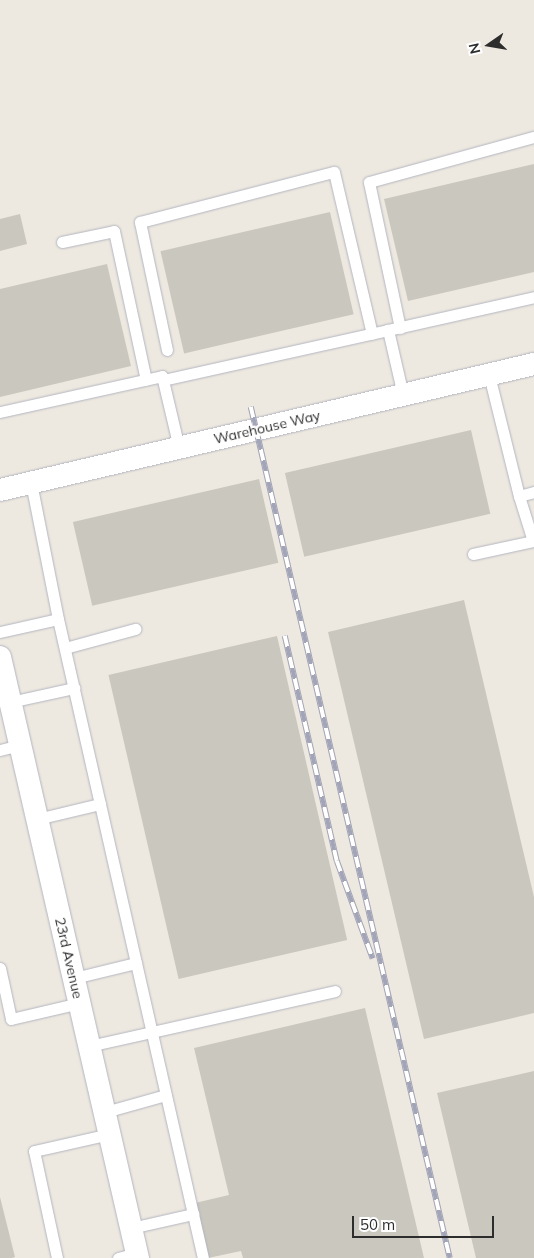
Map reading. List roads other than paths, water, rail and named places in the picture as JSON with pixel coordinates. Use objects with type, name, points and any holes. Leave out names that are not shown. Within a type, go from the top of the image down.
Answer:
[{"type":"street","name":"Warehouse Way","points":[[0,490],[534,364]]},
{"type":"street","name":"23rd Avenue","points":[[0,658],[6,692],[10,748],[37,819],[131,1228],[131,1256]]},
{"type":"lane","points":[[403,395],[370,182],[534,137]]},
{"type":"lane","points":[[168,350],[140,222],[334,172],[372,334]]},
{"type":"lane","points":[[62,242],[114,231],[146,380]]},
{"type":"lane","points":[[163,380],[534,297]]},
{"type":"lane","points":[[473,554],[533,541],[519,496],[489,375]]},
{"type":"lane","points":[[0,412],[162,376],[179,448]]},
{"type":"lane","points":[[31,483],[58,619],[203,1258]]},
{"type":"lane","points":[[519,496],[534,492]]},
{"type":"lane","points":[[0,632],[58,619]]},
{"type":"lane","points":[[65,648],[135,629]]},
{"type":"lane","points":[[6,692],[74,688]]},
{"type":"lane","points":[[37,819],[100,804]]},
{"type":"lane","points":[[74,978],[136,963]]},
{"type":"lane","points":[[0,968],[12,1019],[80,1003]]},
{"type":"lane","points":[[89,1046],[152,1034],[187,1022],[335,991]]},
{"type":"lane","points":[[104,1112],[166,1095]]},
{"type":"lane","points":[[57,1258],[34,1151],[110,1134]]},
{"type":"lane","points":[[131,1228],[193,1214]]},
{"type":"railway","points":[[251,407],[450,1258]]},
{"type":"railway","points":[[285,636],[337,861],[373,959]]}]
